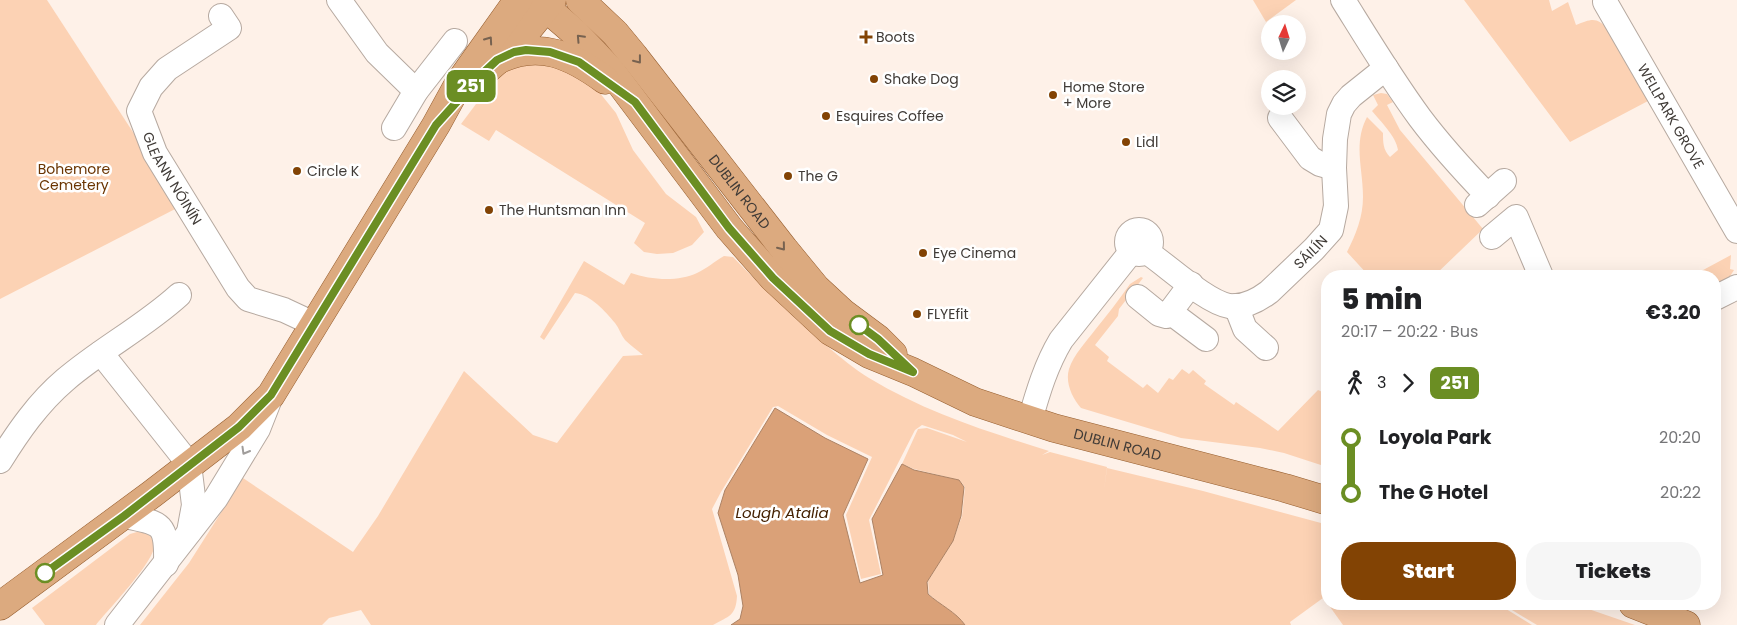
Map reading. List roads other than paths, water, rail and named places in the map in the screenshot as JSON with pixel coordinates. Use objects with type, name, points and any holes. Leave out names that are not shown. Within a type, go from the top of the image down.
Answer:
[{"type":"main road","points":[[0,606],[124,516],[239,427],[271,395],[436,125],[459,83],[518,0]]},
{"type":"main road","name":"DUBLIN ROAD","points":[[580,0],[614,33],[634,56],[816,288],[843,313],[878,339],[913,372]]},
{"type":"main road","points":[[605,0],[614,33]]},
{"type":"main road","points":[[436,125],[482,74],[516,44],[546,2]]},
{"type":"main road","name":"DUBLIN ROAD","points":[[546,2],[611,71],[729,228],[773,278],[830,331],[869,354],[913,372],[975,402],[1030,420],[1321,499]]},
{"type":"main road","points":[[497,60],[514,52],[526,50],[550,52],[568,57],[579,62],[635,102]]},
{"type":"main road","points":[[1648,610],[1686,625]]},
{"type":"street","points":[[339,0],[377,53],[416,91]]},
{"type":"street","points":[[1334,2],[1454,160],[1489,194]]},
{"type":"street","name":"WELLPARK GROVE","points":[[1605,2],[1737,231]]},
{"type":"street","name":"GLEANN NÓINÍN","points":[[222,16],[228,28],[167,69],[151,88],[139,111],[155,153],[238,288],[248,299],[284,310],[314,324]]},
{"type":"street","points":[[394,128],[416,91],[456,41]]},
{"type":"street","name":"SÁILÍN","points":[[1236,306],[1250,304],[1269,292],[1331,230],[1336,206],[1334,168],[1337,123],[1344,104],[1363,85],[1386,68]]},
{"type":"street","points":[[1280,118],[1310,158],[1320,164],[1334,168]]},
{"type":"street","points":[[1492,237],[1516,217],[1538,270]]},
{"type":"street","points":[[1030,420],[1042,380],[1054,351],[1068,329],[1139,252],[1223,304],[1236,306],[1245,329],[1266,348]]},
{"type":"street","points":[[1138,297],[1159,314],[1166,316],[1191,284]]},
{"type":"street","points":[[1721,295],[1737,287]]},
{"type":"street","points":[[0,461],[29,418],[75,372],[161,312],[179,295]]},
{"type":"street","points":[[1170,312],[1206,339]]},
{"type":"street","points":[[101,353],[189,464],[194,505],[188,536]]},
{"type":"street","points":[[117,625],[188,536],[232,474],[258,429],[271,395]]},
{"type":"street","points":[[124,516],[153,521],[160,526],[166,544],[166,564]]},
{"type":"water","name":"Lough Atalia","points":[[775,408],[825,438],[868,459],[843,515],[860,583],[883,575],[872,519],[902,464],[914,470],[959,480],[964,487],[961,516],[953,541],[927,582],[928,594],[957,616],[965,625],[731,625],[740,619],[743,606],[738,575],[718,513],[725,490]]},
{"type":"place","name":"Boots","points":[[866,37]]},
{"type":"place","name":"Shake Dog","points":[[874,79]]},
{"type":"place","name":"Home Store + More","points":[[1053,95]]},
{"type":"place","name":"Esquires Coffee","points":[[826,116]]},
{"type":"place","name":"Lidl","points":[[1126,142]]},
{"type":"place","name":"Circle K","points":[[297,171]]},
{"type":"place","name":"The G","points":[[788,176]]},
{"type":"place","name":"The Huntsman Inn","points":[[489,210]]},
{"type":"place","name":"Eye Cinema","points":[[923,253]]},
{"type":"place","name":"FLYEfit","points":[[917,314]]},
{"type":"park label","name":"Bohemore Cemetery","points":[[74,177]]}]
